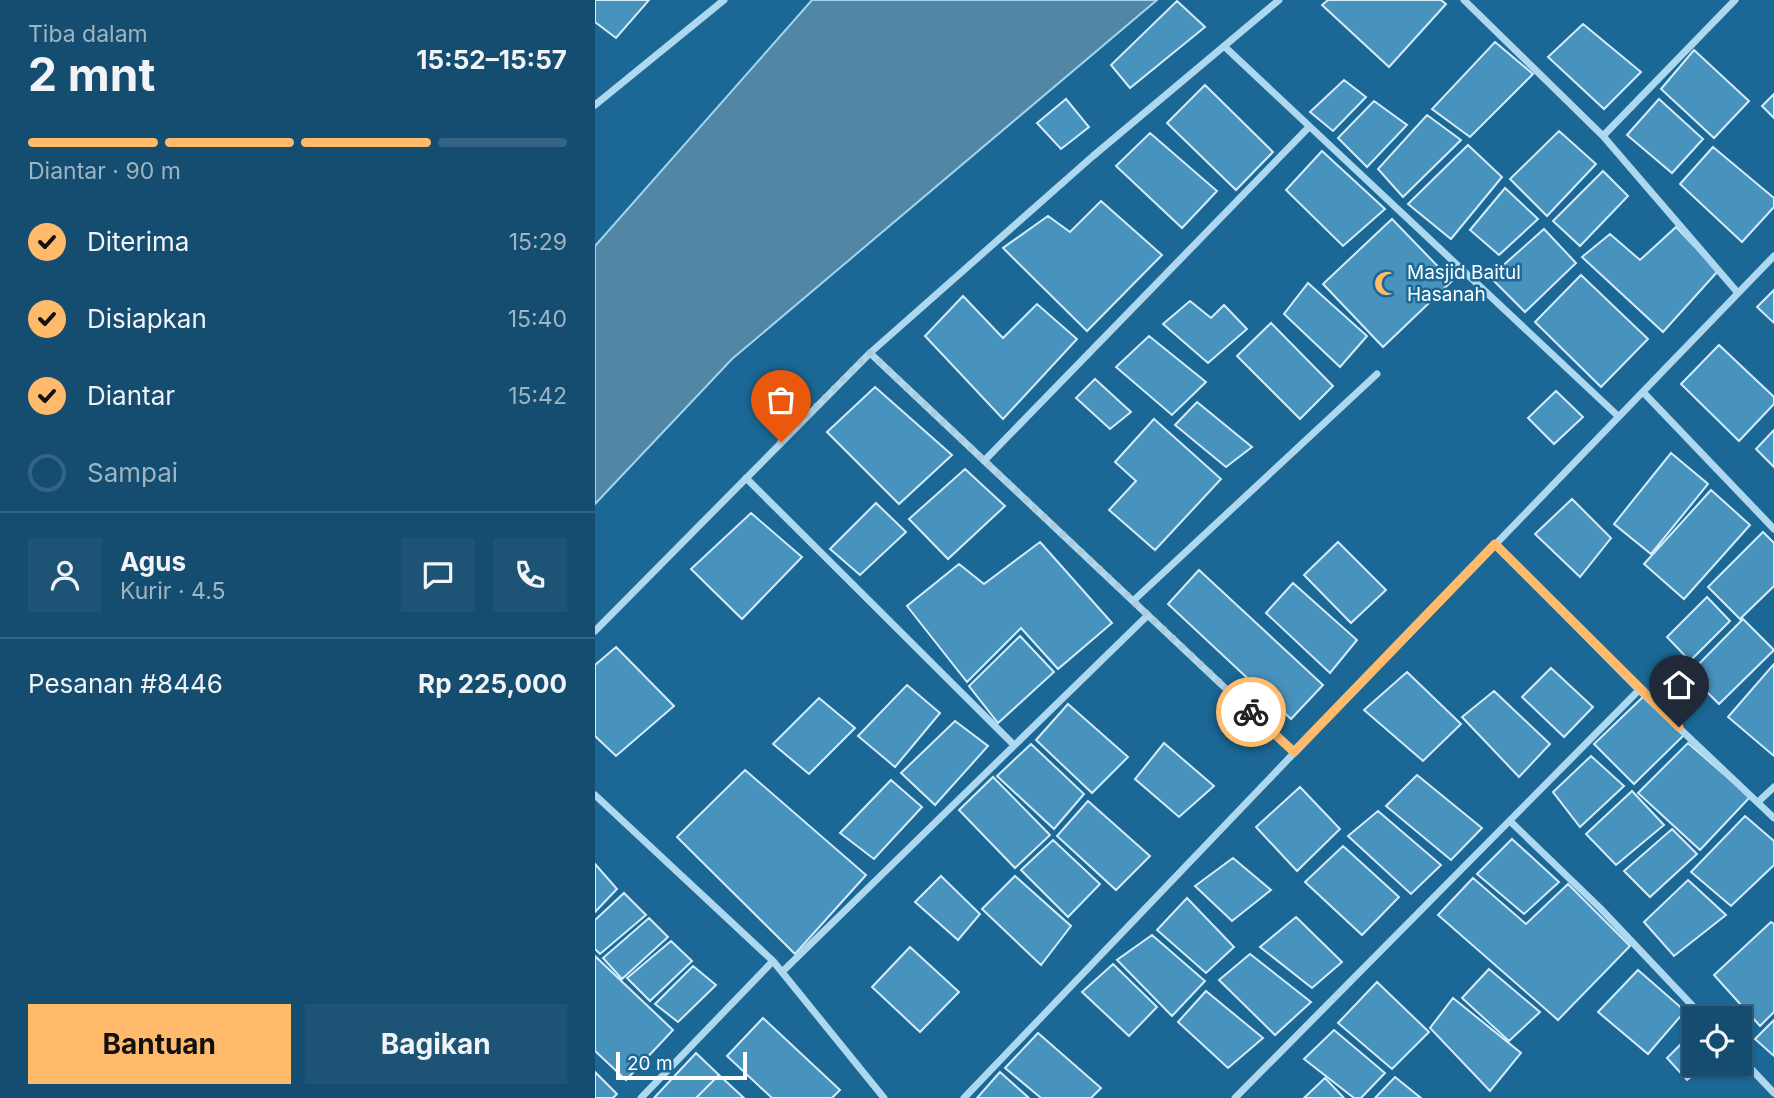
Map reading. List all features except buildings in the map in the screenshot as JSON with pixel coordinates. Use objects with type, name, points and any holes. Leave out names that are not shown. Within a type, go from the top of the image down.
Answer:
[{"type":"street","points":[[595,105],[724,0]]},
{"type":"street","points":[[595,631],[870,353],[1093,156],[1279,0]]},
{"type":"street","points":[[1464,0],[1603,136],[1738,293]]},
{"type":"street","points":[[1603,136],[1735,0]]},
{"type":"street","points":[[1224,46],[1308,128],[1618,416]]},
{"type":"street","points":[[984,461],[1308,128]]},
{"type":"street","points":[[964,1098],[1774,256]]},
{"type":"street","points":[[870,353],[1294,752]]},
{"type":"street","points":[[1133,601],[1377,374]]},
{"type":"street","points":[[1643,392],[1774,529]]},
{"type":"street","points":[[746,478],[1014,746]]},
{"type":"street","points":[[1495,544],[1639,690],[1774,818]]},
{"type":"street","points":[[782,972],[1148,615]]},
{"type":"street","points":[[1240,1096],[1639,690]]},
{"type":"street","points":[[1758,802],[1774,787]]},
{"type":"street","points":[[595,795],[773,961],[884,1098]]},
{"type":"street","points":[[1511,821],[1600,908],[1693,1006]]},
{"type":"street","points":[[641,1098],[773,961]]},
{"type":"street","points":[[1752,1070],[1774,1093]]},
{"type":"water","points":[[812,0],[1157,0],[732,359],[595,504],[595,246]]},
{"type":"way so far","points":[[781,442],[870,353],[1251,712]]},
{"type":"place","name":"Masjid Baitul Hasanah","points":[[1387,283]]},
{"type":"route","points":[[1251,712],[1294,752],[1495,544],[1679,727]]}]
